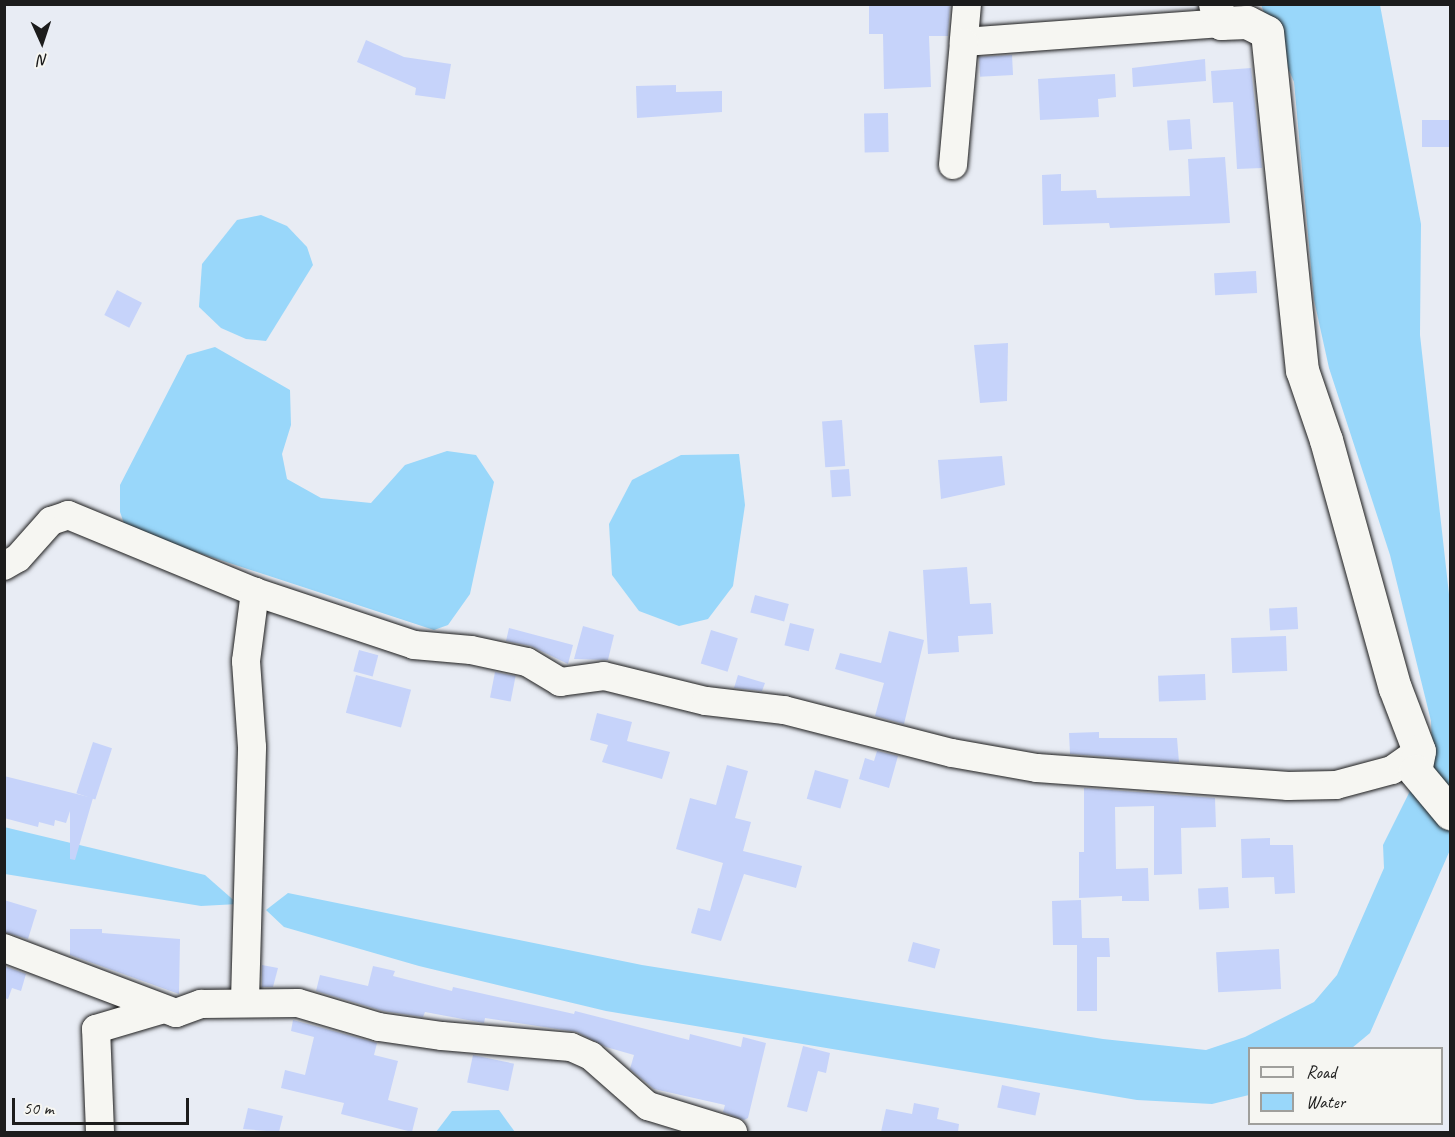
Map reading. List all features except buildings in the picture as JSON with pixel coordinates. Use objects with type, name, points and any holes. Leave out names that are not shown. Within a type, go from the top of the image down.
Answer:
[{"type":"street","points":[[953,165],[967,4]]},
{"type":"street","points":[[964,42],[1218,14],[1247,22],[1267,32],[1302,370],[1326,440],[1417,761],[1450,813]]},
{"type":"street","points":[[4,566],[18,558],[51,521],[68,515],[255,592],[414,645],[471,650],[527,662],[560,682],[604,676],[706,700],[784,710],[952,753],[1038,768],[1288,786],[1336,785],[1417,761]]},
{"type":"street","points":[[245,1000],[252,747],[246,661],[255,592]]},
{"type":"street","points":[[4,948],[160,1010],[176,1013],[201,1004],[245,1000],[298,1003],[379,1027],[442,1036],[571,1047],[591,1056],[648,1106],[733,1132]]},
{"type":"street","points":[[100,1132],[96,1029],[160,1010]]},
{"type":"water","points":[[1261,5],[1380,5],[1421,224],[1420,335],[1450,603],[1450,850],[1370,1033],[1353,1047],[1248,1047],[1248,1095],[1212,1104],[1137,1100],[606,1011],[419,966],[284,927],[266,910],[288,893],[642,965],[1103,1039],[1206,1050],[1245,1037],[1314,1002],[1337,975],[1384,868],[1383,845],[1432,747],[1431,721],[1390,555],[1329,368],[1314,300],[1294,82]]},
{"type":"water","points":[[261,215],[287,226],[307,247],[313,265],[266,341],[246,339],[221,328],[199,307],[202,264],[237,220]]},
{"type":"water","points":[[215,347],[290,390],[291,425],[282,454],[287,479],[321,498],[371,503],[405,465],[447,451],[476,455],[494,482],[470,594],[448,625],[434,630],[126,529],[120,512],[120,485],[187,355]]},
{"type":"water","points":[[739,454],[745,505],[733,586],[708,619],[679,626],[639,611],[612,575],[609,524],[632,480],[681,455]]},
{"type":"water","points":[[4,827],[205,875],[238,904],[201,906],[5,874]]},
{"type":"water","points":[[499,1110],[515,1132],[436,1132],[452,1111]]}]
